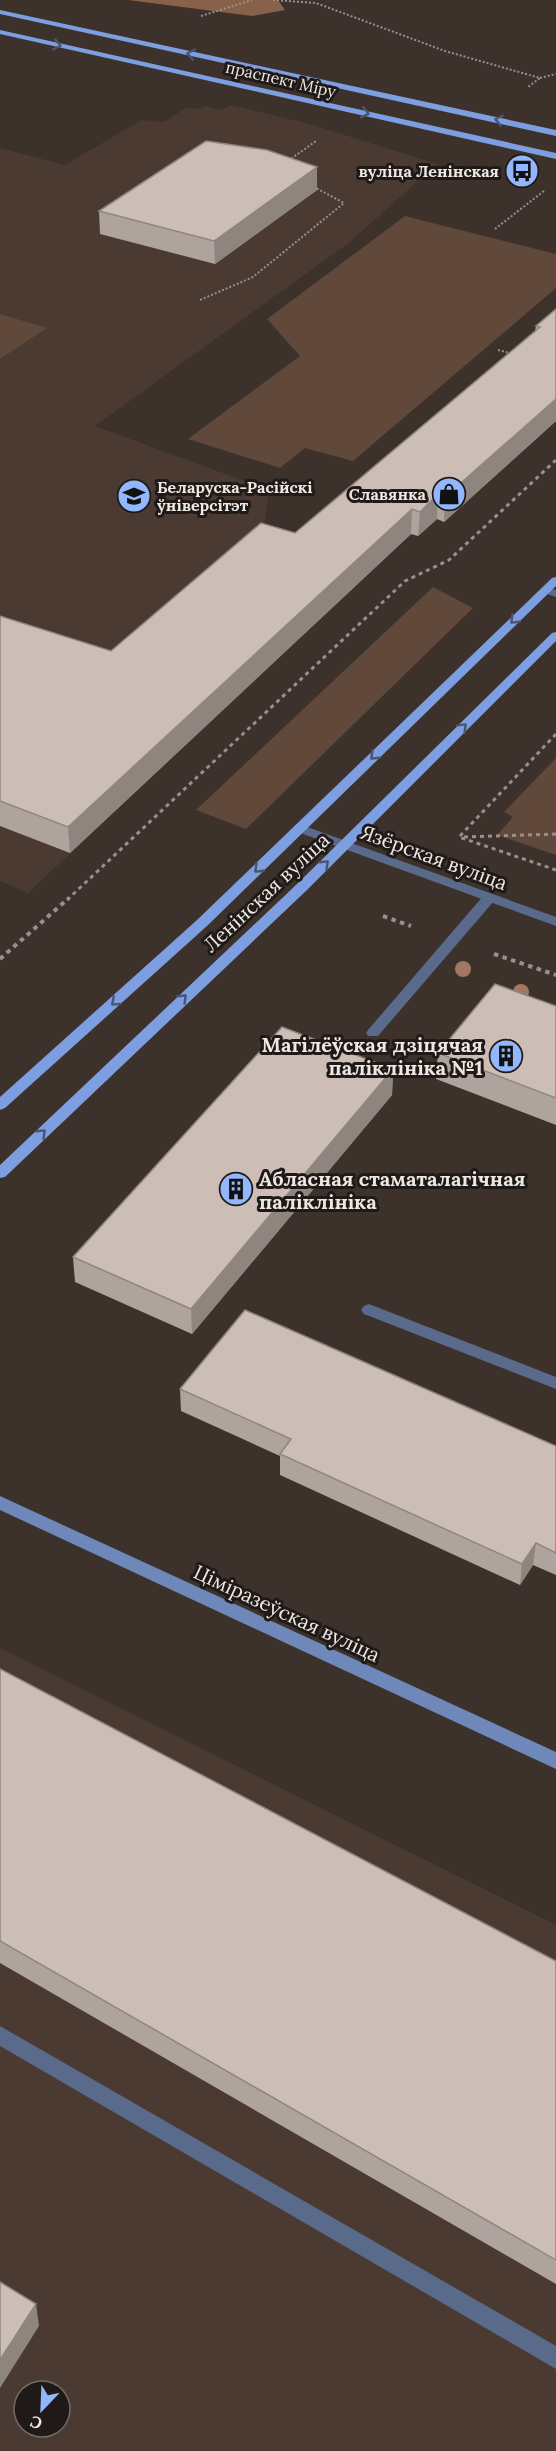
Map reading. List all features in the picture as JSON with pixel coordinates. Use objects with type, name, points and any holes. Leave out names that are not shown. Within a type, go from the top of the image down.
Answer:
[{"type":"main road","name":"праспект Міру","points":[[0,12],[556,133]]},
{"type":"main road","name":"праспект Міру","points":[[0,32],[556,156]]},
{"type":"main road","name":"Ленінская вуліца","points":[[0,1105],[202,923],[299,828],[551,592],[556,580]]},
{"type":"main road","name":"Ленінская вуліца","points":[[0,1173],[344,845],[556,635]]},
{"type":"main road","name":"Ціміразеўская вуліца","points":[[0,1503],[556,1761]]},
{"type":"street","name":"Язёрская вуліца","points":[[299,828],[556,921]]},
{"type":"street","points":[[373,1033],[489,898]]},
{"type":"street","points":[[369,1310],[556,1383]]},
{"type":"street","points":[[0,2035],[556,2358]]},
{"type":"path","points":[[273,0],[316,3],[445,51],[540,78]]},
{"type":"path","points":[[316,3],[319,0]]},
{"type":"path","points":[[523,91],[540,78],[556,74]]},
{"type":"path","points":[[286,162],[323,136]]},
{"type":"path","points":[[200,300],[252,277],[344,203],[306,183]]},
{"type":"path","points":[[495,229],[541,193]]},
{"type":"path","points":[[498,350],[518,355]]},
{"type":"path","points":[[0,959],[98,872],[405,581],[449,560],[556,460]]},
{"type":"path","points":[[459,837],[556,734]]},
{"type":"path","points":[[459,837],[556,834]]},
{"type":"path","points":[[459,837],[556,870]]},
{"type":"shaded area","points":[[128,0],[278,0],[285,10],[252,16]]},
{"type":"shaded area","name":"Беларуска-Расійскі ўніверсітэт","points":[[231,105],[310,124],[437,164],[350,242],[95,426],[269,490],[261,548],[364,579],[28,893],[0,881],[0,148],[65,165],[141,120],[164,122],[187,107],[199,109],[205,106],[222,110]]},
{"type":"shaded area","points":[[405,216],[556,254],[556,288],[353,461],[305,448],[280,468],[188,439],[300,356],[267,319]]},
{"type":"shaded area","points":[[0,314],[47,328],[0,359]]},
{"type":"shaded area","points":[[433,587],[473,608],[246,829],[196,810]]},
{"type":"shaded area","points":[[556,758],[556,855],[497,835],[513,817],[504,812]]},
{"type":"shaded area","points":[[0,1648],[556,1925],[556,2451],[0,2451]]},
{"type":"building","points":[[206,141],[267,150],[317,167],[214,241],[99,211]]},
{"type":"building","points":[[556,309],[556,399],[445,497],[438,494],[420,512],[412,509],[68,827],[0,801],[0,616],[111,651],[261,523],[295,533],[540,327],[536,326]]},
{"type":"building","name":"Магілёўская дзіцячая паліклініка №1","points":[[495,984],[556,1006],[556,1098],[438,1053]]},
{"type":"building","name":"Абласная стаматалагічная паліклініка","points":[[282,1027],[393,1069],[191,1309],[73,1257]]},
{"type":"building","points":[[245,1310],[556,1446],[556,1553],[536,1543],[522,1564],[280,1454],[291,1439],[180,1389]]},
{"type":"building","points":[[0,1669],[556,1961],[556,2260],[0,1941]]},
{"type":"building","points":[[0,2282],[36,2304],[0,2360]]},
{"type":"place","name":"вуліца Ленінская","points":[[522,171]]},
{"type":"place","name":"Славянка","points":[[449,494]]},
{"type":"place","name":"Беларуска-Расійскі ўніверсітэт","points":[[134,496]]},
{"type":"place","name":"Магілёўская дзіцячая паліклініка №1","points":[[506,1056]]},
{"type":"place","name":"Абласная стаматалагічная паліклініка","points":[[236,1189]]}]
